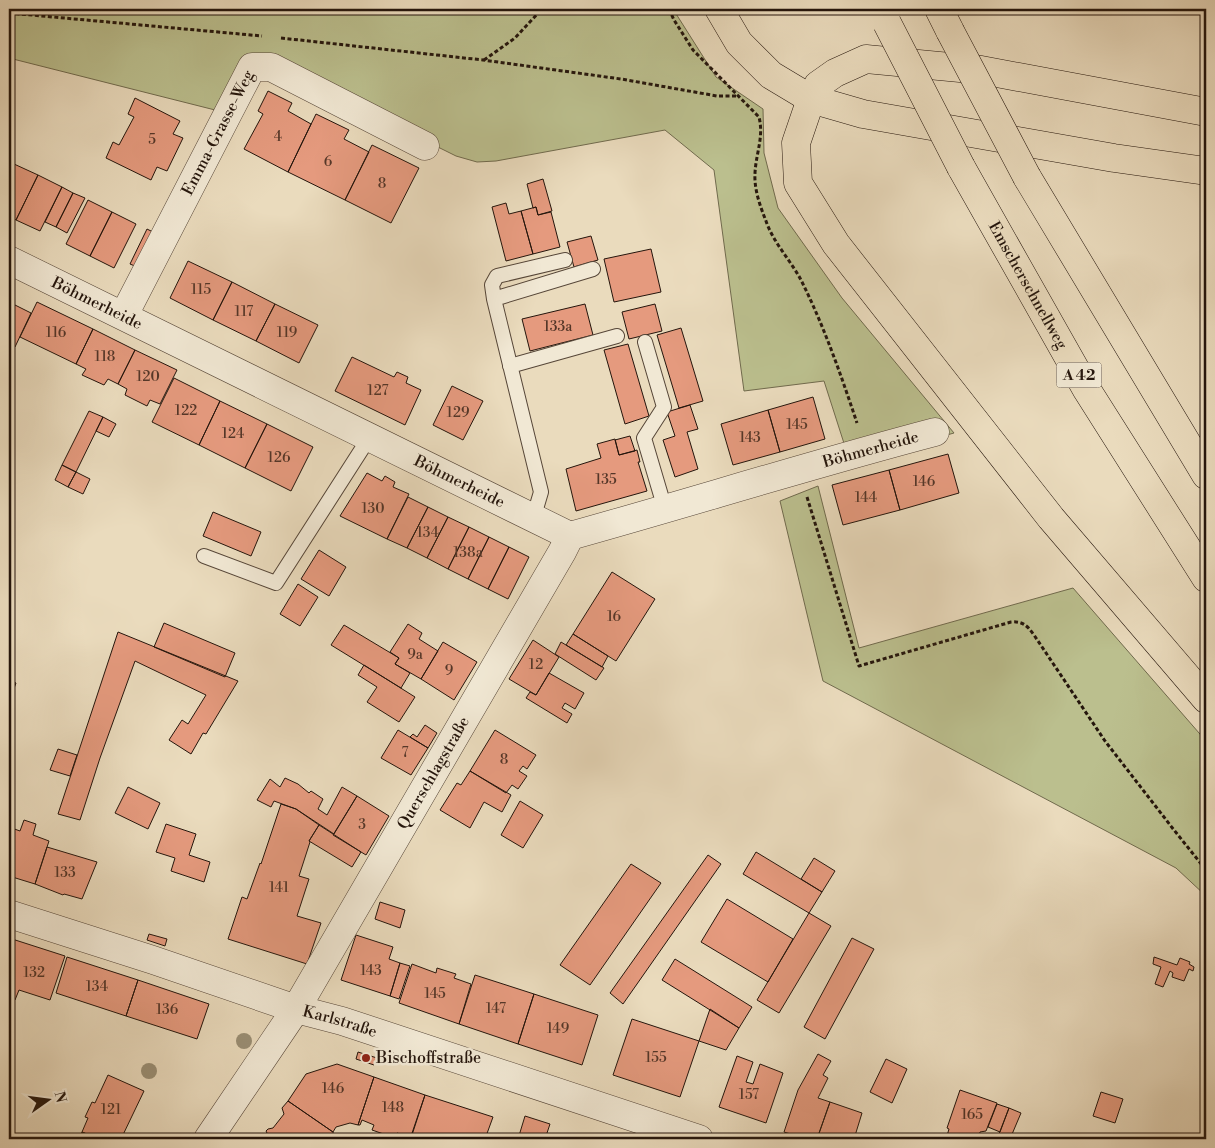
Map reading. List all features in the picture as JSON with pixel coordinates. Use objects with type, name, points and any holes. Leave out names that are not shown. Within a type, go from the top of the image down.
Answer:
[{"type":"highway","points":[[719,9],[739,43],[772,75],[811,99],[863,114],[1114,158],[1206,171]]},
{"type":"highway","name":"Emscherschnellweg","points":[[884,16],[961,167],[1087,390],[1206,578]]},
{"type":"highway","points":[[944,20],[1027,177],[1206,476]]},
{"type":"highway","points":[[1206,112],[981,70],[866,60],[835,73],[818,85],[811,99],[796,143],[798,183],[836,244],[1051,518],[1206,699]]},
{"type":"highway","points":[[1173,107],[1206,96]]},
{"type":"street","name":"Emma-Grasse-Weg","points":[[124,316],[252,67],[271,67],[425,146]]},
{"type":"street","name":"Böhmerheide","points":[[9,260],[570,536],[865,450],[935,432]]},
{"type":"street","name":"Querschlagstraße","points":[[296,1009],[570,536]]},
{"type":"street","name":"Karlstraße","points":[[9,914],[153,960],[296,1009],[342,1021],[699,1139]]},
{"type":"street","points":[[208,1139],[296,1009]]},
{"type":"lane","points":[[534,519],[541,492],[492,285],[497,276],[565,260]]},
{"type":"lane","points":[[494,299],[593,269]]},
{"type":"lane","points":[[510,366],[617,336]]},
{"type":"lane","points":[[645,342],[664,407],[644,438],[665,509]]},
{"type":"lane","points":[[204,556],[276,583],[369,438]]},
{"type":"path","points":[[483,60],[515,38],[542,9]]},
{"type":"path","points":[[669,9],[693,50],[759,117],[762,126],[762,138],[756,158],[755,185],[766,224],[801,280],[845,388],[865,450]]},
{"type":"path","points":[[9,13],[270,37]]},
{"type":"path","points":[[280,38],[483,60],[621,79],[716,96],[738,96]]},
{"type":"path","points":[[800,470],[860,666],[1010,622],[1020,622],[1027,626],[1105,741],[1206,870]]},
{"type":"green space","points":[[9,9],[673,9],[716,77],[763,109],[764,153],[778,208],[842,298],[954,433],[850,462],[824,381],[744,391],[714,170],[665,130],[496,161],[477,162],[456,156],[271,64],[223,112],[9,58]]},
{"type":"green space","points":[[818,486],[859,648],[1073,588],[1206,741],[1206,896],[1176,868],[823,681],[780,501]]},
{"type":"building","points":[[268,91],[292,103],[288,111],[311,124],[288,172],[244,149],[263,114],[258,111]]},
{"type":"building","points":[[135,98],[180,121],[173,134],[183,138],[167,171],[157,167],[151,180],[106,158],[113,142],[119,145],[134,117],[128,114]]},
{"type":"building","points":[[316,114],[349,130],[344,139],[369,152],[345,200],[288,172]]},
{"type":"building","points":[[372,145],[419,168],[391,223],[345,200]]},
{"type":"building","points":[[14,164],[38,175],[16,220],[9,216],[9,174]]},
{"type":"building","points":[[38,175],[62,187],[40,231],[16,220]]},
{"type":"building","points":[[543,179],[552,211],[538,215],[536,207],[533,208],[527,184]]},
{"type":"building","points":[[62,187],[73,193],[56,227],[45,222]]},
{"type":"building","points":[[73,193],[85,198],[67,233],[56,227]]},
{"type":"building","points":[[88,200],[112,212],[90,256],[66,244]]},
{"type":"building","points":[[506,203],[509,214],[521,211],[533,254],[506,261],[492,207]]},
{"type":"building","points":[[536,207],[538,215],[551,212],[560,247],[533,254],[521,211]]},
{"type":"building","points":[[112,212],[136,224],[114,268],[90,256]]},
{"type":"building","points":[[147,229],[159,235],[142,269],[130,264]]},
{"type":"building","points":[[591,236],[598,260],[574,267],[567,242]]},
{"type":"building","points":[[651,249],[661,292],[614,302],[604,259]]},
{"type":"building","points":[[188,261],[232,282],[213,320],[170,298]]},
{"type":"building","points":[[232,282],[275,304],[256,341],[213,320]]},
{"type":"building","points":[[9,302],[31,313],[15,347],[9,344]]},
{"type":"building","points":[[37,302],[93,329],[76,364],[20,337]]},
{"type":"building","points":[[275,304],[318,325],[299,363],[256,341]]},
{"type":"building","points":[[585,304],[593,335],[530,351],[522,319]]},
{"type":"building","points":[[655,304],[662,331],[629,339],[622,312]]},
{"type":"building","points":[[681,328],[703,401],[679,408],[657,335]]},
{"type":"building","points":[[93,329],[135,350],[118,384],[108,379],[104,385],[82,375],[86,369],[76,364]]},
{"type":"building","points":[[628,344],[649,416],[625,424],[604,350]]},
{"type":"building","points":[[135,350],[177,370],[160,404],[150,400],[147,406],[125,395],[127,389],[118,384]]},
{"type":"building","points":[[352,357],[394,377],[397,372],[408,377],[406,383],[421,390],[405,425],[335,391]]},
{"type":"building","points":[[174,378],[220,401],[199,445],[152,422]]},
{"type":"building","points":[[452,386],[483,401],[463,440],[433,425]]},
{"type":"building","points":[[813,397],[825,439],[780,452],[768,410]]},
{"type":"building","points":[[220,401],[267,424],[245,468],[199,445]]},
{"type":"building","points":[[690,405],[698,429],[687,432],[698,469],[675,477],[663,440],[675,436],[667,412]]},
{"type":"building","points":[[768,410],[780,452],[733,465],[721,424]]},
{"type":"building","points":[[89,411],[103,417],[76,472],[62,465]]},
{"type":"building","points":[[103,417],[116,424],[109,437],[96,431]]},
{"type":"building","points":[[267,424],[313,447],[291,491],[245,468]]},
{"type":"building","points":[[630,436],[635,451],[619,455],[615,440]]},
{"type":"building","points":[[615,439],[619,455],[637,450],[640,462],[638,462],[647,491],[576,511],[566,469],[601,458],[597,444]]},
{"type":"building","points":[[948,454],[959,493],[900,510],[889,470]]},
{"type":"building","points":[[62,465],[76,472],[68,487],[55,480]]},
{"type":"building","points":[[889,470],[900,510],[843,525],[832,485]]},
{"type":"building","points":[[76,472],[90,479],[83,494],[68,487]]},
{"type":"building","points":[[367,473],[382,481],[385,476],[395,482],[393,487],[409,494],[387,539],[340,516]]},
{"type":"building","points":[[408,497],[428,507],[407,548],[387,539]]},
{"type":"building","points":[[428,507],[448,517],[427,558],[407,548]]},
{"type":"building","points":[[213,512],[261,532],[251,556],[203,536]]},
{"type":"building","points":[[448,517],[469,527],[448,569],[427,558]]},
{"type":"building","points":[[469,527],[489,537],[468,579],[448,569]]},
{"type":"building","points":[[489,537],[509,547],[488,589],[468,579]]},
{"type":"building","points":[[509,547],[529,557],[508,599],[488,589]]},
{"type":"building","points":[[319,550],[346,567],[329,596],[301,579]]},
{"type":"building","points":[[612,572],[655,599],[616,661],[573,634]]},
{"type":"building","points":[[298,584],[318,597],[300,626],[280,614]]},
{"type":"building","points":[[164,623],[235,653],[225,677],[154,647]]},
{"type":"building","points":[[408,624],[422,633],[419,639],[438,651],[421,679],[395,664],[399,658],[390,652]]},
{"type":"building","points":[[344,625],[399,658],[395,664],[410,673],[401,688],[331,645]]},
{"type":"building","points":[[118,632],[238,681],[206,734],[203,733],[191,754],[169,740],[182,720],[188,724],[206,695],[135,661],[80,820],[58,814]]},
{"type":"building","points":[[573,634],[608,656],[602,667],[566,645]]},
{"type":"building","points":[[533,640],[559,657],[536,695],[509,679]]},
{"type":"building","points":[[443,642],[477,662],[454,700],[421,679]]},
{"type":"building","points":[[561,642],[604,668],[596,680],[555,654]]},
{"type":"building","points":[[364,665],[415,697],[399,722],[367,702],[377,687],[358,675]]},
{"type":"building","points":[[549,673],[584,693],[575,709],[565,703],[562,708],[572,714],[567,723],[526,698],[530,692],[536,695]]},
{"type":"building","points":[[9,680],[16,683],[9,702]]},
{"type":"building","points":[[425,725],[437,733],[428,748],[410,737],[413,734],[417,737]]},
{"type":"building","points":[[398,730],[428,748],[411,775],[381,758]]},
{"type":"building","points":[[495,730],[536,755],[527,769],[523,766],[519,771],[527,776],[518,789],[512,785],[506,793],[470,771]]},
{"type":"building","points":[[58,749],[77,755],[70,776],[50,770]]},
{"type":"building","points":[[470,771],[511,795],[502,812],[484,802],[470,828],[440,810],[457,783],[461,785]]},
{"type":"building","points":[[285,778],[298,784],[309,793],[311,791],[323,799],[318,809],[327,815],[342,787],[357,796],[334,834],[296,809],[274,801],[271,807],[257,800],[270,779],[280,787]]},
{"type":"building","points":[[128,787],[160,803],[148,829],[115,813]]},
{"type":"building","points":[[357,796],[389,816],[366,855],[333,835]]},
{"type":"building","points":[[520,801],[543,815],[523,848],[501,835]]},
{"type":"building","points":[[281,804],[296,809],[319,825],[309,841],[299,876],[309,879],[297,916],[321,923],[307,964],[228,939],[242,897],[247,899],[261,864]]},
{"type":"building","points":[[24,820],[36,824],[33,835],[49,841],[35,884],[9,876],[9,827],[20,831]]},
{"type":"building","points":[[166,824],[196,834],[189,855],[210,862],[204,882],[171,871],[175,858],[156,852]]},
{"type":"building","points":[[319,825],[361,852],[352,867],[309,841]]},
{"type":"building","points":[[47,847],[97,862],[82,899],[63,895],[35,884]]},
{"type":"building","points":[[756,852],[822,892],[809,913],[743,874]]},
{"type":"building","points":[[708,855],[721,864],[623,1004],[610,993]]},
{"type":"building","points":[[814,858],[835,871],[822,892],[801,879]]},
{"type":"building","points":[[631,864],[661,883],[590,985],[560,965]]},
{"type":"building","points":[[727,899],[793,939],[768,982],[701,942]]},
{"type":"building","points":[[380,902],[405,910],[400,928],[375,919]]},
{"type":"building","points":[[809,913],[831,926],[779,1013],[757,1000]]},
{"type":"building","points":[[149,934],[167,939],[165,946],[147,940]]},
{"type":"building","points":[[356,935],[393,947],[389,959],[400,963],[390,996],[341,980]]},
{"type":"building","points":[[9,938],[65,956],[50,1000],[19,990],[15,1000],[9,998]]},
{"type":"building","points":[[852,938],[874,949],[825,1039],[804,1027]]},
{"type":"building","points":[[67,957],[138,980],[126,1016],[56,993]]},
{"type":"building","points":[[1154,957],[1177,965],[1180,958],[1190,962],[1189,964],[1194,967],[1193,971],[1189,969],[1184,981],[1172,977],[1173,973],[1170,971],[1163,987],[1155,984],[1161,967],[1153,964]]},
{"type":"building","points":[[675,959],[752,1007],[739,1028],[662,980]]},
{"type":"building","points":[[400,963],[410,966],[399,999],[390,996]]},
{"type":"building","points":[[412,964],[436,973],[437,968],[456,974],[454,978],[471,984],[459,1024],[399,1003]]},
{"type":"building","points":[[475,975],[534,994],[518,1044],[459,1024]]},
{"type":"building","points":[[138,980],[209,1004],[197,1039],[126,1016]]},
{"type":"building","points":[[534,994],[598,1015],[582,1065],[518,1044]]},
{"type":"building","points":[[710,1009],[739,1028],[726,1050],[699,1041]]},
{"type":"building","points":[[632,1019],[699,1041],[680,1097],[613,1075]]},
{"type":"building","name":"Bischoffstraße","points":[[358,1052],[377,1058],[374,1065],[356,1059]]},
{"type":"building","points":[[818,1054],[831,1061],[823,1075],[828,1078],[818,1098],[830,1102],[817,1139],[807,1139],[784,1132],[798,1090]]},
{"type":"building","points":[[737,1056],[753,1062],[746,1082],[753,1084],[760,1064],[783,1073],[766,1123],[719,1107]]},
{"type":"building","points":[[886,1059],[907,1069],[892,1103],[870,1092]]},
{"type":"building","points":[[337,1064],[374,1077],[358,1125],[350,1123],[336,1127],[333,1132],[288,1101],[306,1074]]},
{"type":"building","points":[[108,1075],[144,1091],[121,1139],[99,1139],[82,1132],[88,1118],[85,1117],[92,1102],[95,1103]]},
{"type":"building","points":[[374,1077],[425,1095],[410,1139],[410,1137],[397,1133],[395,1138],[372,1130],[374,1125],[362,1120],[360,1125],[358,1125]]},
{"type":"building","points":[[960,1090],[997,1103],[986,1131],[980,1132],[978,1138],[980,1139],[946,1139],[949,1129],[947,1128]]},
{"type":"building","points":[[1101,1092],[1123,1099],[1115,1123],[1093,1116]]},
{"type":"building","points":[[425,1095],[493,1117],[485,1139],[411,1138]]},
{"type":"building","points":[[288,1101],[333,1132],[333,1139],[265,1139],[268,1135],[266,1131],[273,1128],[284,1114],[282,1108]]},
{"type":"building","points":[[830,1102],[862,1113],[854,1139],[817,1139]]},
{"type":"building","points":[[997,1104],[1009,1108],[1000,1132],[988,1127]]},
{"type":"building","points":[[1009,1108],[1021,1113],[1010,1139],[997,1139]]},
{"type":"building","points":[[525,1116],[550,1124],[545,1139],[518,1139]]},
{"type":"building","points":[[82,1132],[99,1139],[78,1139]]},
{"type":"place","name":"Bischoffstraße","points":[[366,1058]]}]
